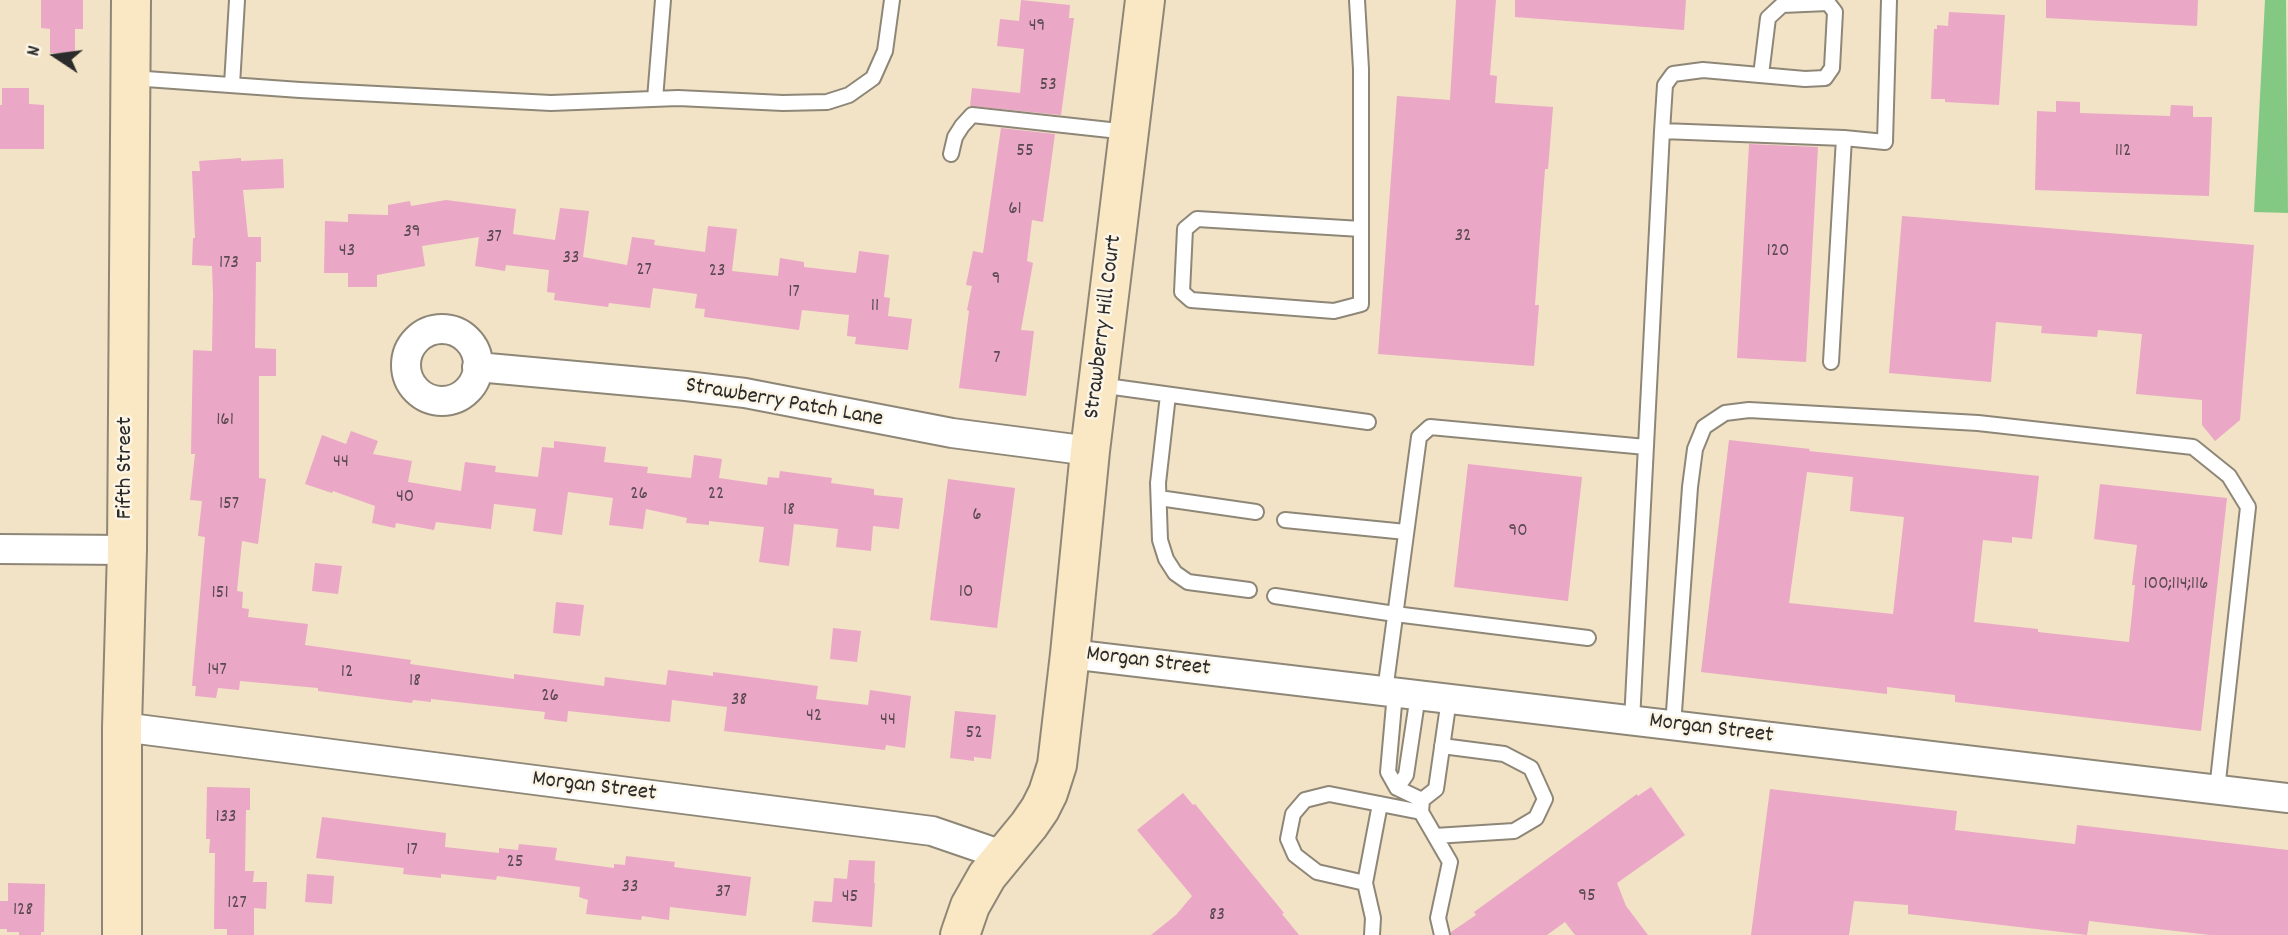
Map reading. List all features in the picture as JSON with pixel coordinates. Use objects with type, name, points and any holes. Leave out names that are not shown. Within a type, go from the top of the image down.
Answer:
[{"type":"street","name":"Fifth Street","points":[[122,935],[131,0]]},
{"type":"street","name":"Strawberry Hill Court","points":[[1070,654],[1090,451],[1145,0]]},
{"type":"street","name":"Strawberry Patch Lane","points":[[477,367],[745,393],[952,433],[1090,451]]},
{"type":"street","points":[[0,549],[127,550]]},
{"type":"street","name":"Morgan Street","points":[[122,727],[932,831],[1005,856],[1040,808],[1054,775],[1070,654],[2288,798]]},
{"type":"street","points":[[960,935],[970,905],[987,876],[1005,856]]},
{"type":"lane","points":[[232,85],[237,0]]},
{"type":"lane","points":[[654,99],[663,0]]},
{"type":"lane","points":[[130,78],[551,103],[654,99],[827,102],[849,95],[873,78],[885,51],[892,0]]},
{"type":"lane","points":[[1357,0],[1361,69],[1361,229],[1361,304],[1334,311],[1191,300],[1182,292],[1185,229],[1197,219],[1361,229]]},
{"type":"lane","points":[[1662,131],[1885,142],[1889,0]]},
{"type":"lane","points":[[1632,720],[1665,85],[1673,74],[1703,70],[1761,75],[1825,78],[1832,68],[1835,12],[1828,3],[1782,5],[1768,18],[1761,75]]},
{"type":"lane","points":[[951,154],[955,137],[972,116],[1128,132]]},
{"type":"lane","points":[[1831,362],[1844,138]]},
{"type":"lane","points":[[1098,385],[1368,422]]},
{"type":"lane","points":[[1168,395],[1158,483],[1160,540],[1166,559],[1175,573],[1188,582],[1249,590]]},
{"type":"lane","points":[[1673,726],[1695,449],[1704,428],[1725,413],[1749,410],[1978,423],[2193,447],[2230,476],[2248,507],[2217,790]]},
{"type":"lane","points":[[1397,788],[1406,775],[1395,614],[1419,437],[1430,427],[1646,447]]},
{"type":"lane","points":[[1158,498],[1256,512]]},
{"type":"lane","points":[[1285,520],[1406,532]]},
{"type":"lane","points":[[1275,596],[1588,638]]},
{"type":"lane","points":[[1399,693],[1388,772],[1397,788],[1421,806],[1450,862],[1438,918],[1442,935]]},
{"type":"lane","points":[[1421,806],[1436,789],[1449,699]]},
{"type":"lane","points":[[1435,836],[1514,831],[1536,818],[1545,799],[1531,768],[1504,754],[1442,746]]},
{"type":"lane","points":[[1365,883],[1317,872],[1295,855],[1288,839],[1293,814],[1305,800],[1329,794],[1380,804],[1421,806]]},
{"type":"lane","points":[[1372,935],[1373,918],[1365,883],[1380,804]]},
{"type":"green space","points":[[2265,0],[2286,0],[2288,213],[2254,212]]},
{"type":"building","points":[[41,0],[83,0],[83,29],[75,29],[75,53],[50,53],[50,29],[41,28]]},
{"type":"building","points":[[1021,0],[1070,5],[1069,18],[1074,18],[1061,115],[970,106],[972,88],[1020,93],[1024,49],[997,46],[1000,19],[1019,21]]},
{"type":"building","points":[[1456,0],[1496,0],[1490,75],[1497,76],[1495,103],[1553,107],[1548,169],[1545,169],[1535,305],[1539,305],[1534,366],[1378,354],[1397,96],[1450,100]]},
{"type":"building","points":[[1515,0],[1686,0],[1684,30],[1515,17]]},
{"type":"building","points":[[2046,0],[2198,0],[2197,26],[2046,18]]},
{"type":"building","points":[[1949,12],[2005,15],[1999,105],[1931,99],[1934,29],[1937,29],[1937,25],[1948,26]]},
{"type":"building","points":[[2,88],[29,88],[29,104],[44,105],[44,149],[0,149]]},
{"type":"building","points":[[2056,101],[2080,102],[2080,113],[2170,116],[2171,105],[2193,106],[2193,117],[2212,117],[2209,196],[2035,190],[2037,111],[2056,112]]},
{"type":"building","points":[[1001,128],[1055,134],[1043,222],[1032,220],[1027,261],[1033,263],[1021,330],[1034,331],[1026,396],[959,388],[972,286],[966,285],[973,251],[983,253]]},
{"type":"building","points":[[1749,144],[1818,147],[1806,362],[1737,358]]},
{"type":"building","points":[[241,158],[241,161],[283,159],[284,188],[243,190],[248,237],[261,237],[261,262],[256,262],[255,348],[276,349],[276,376],[259,376],[259,478],[266,479],[258,544],[242,541],[237,591],[243,592],[242,608],[249,609],[248,617],[308,624],[305,645],[411,660],[410,664],[514,679],[514,674],[604,686],[605,677],[666,685],[668,670],[713,676],[713,672],[818,686],[816,699],[868,705],[870,690],[911,696],[905,748],[886,745],[885,750],[724,731],[727,707],[672,700],[670,722],[568,711],[567,722],[544,719],[545,712],[431,699],[431,702],[413,700],[412,703],[318,691],[318,688],[240,681],[239,690],[218,688],[216,698],[195,696],[196,686],[192,686],[205,537],[198,536],[202,501],[190,500],[195,454],[191,454],[193,350],[212,351],[213,295],[212,266],[192,265],[195,238],[192,171],[200,171],[199,161]]},
{"type":"building","points":[[446,200],[516,209],[513,234],[555,240],[560,208],[589,211],[583,257],[627,265],[632,237],[655,240],[654,245],[705,252],[708,226],[737,229],[732,271],[778,276],[780,258],[804,262],[804,267],[856,273],[859,251],[889,255],[884,297],[890,298],[888,316],[912,319],[908,350],[855,344],[856,337],[847,336],[849,315],[802,310],[799,330],[704,317],[705,309],[695,308],[697,294],[653,288],[650,308],[609,303],[608,307],[554,300],[555,293],[547,292],[549,270],[506,265],[505,271],[475,266],[479,237],[422,246],[425,266],[377,275],[377,287],[348,287],[348,273],[324,273],[325,221],[348,222],[348,214],[388,215],[388,205],[410,201],[411,206]]},
{"type":"building","points":[[1902,216],[2254,245],[2240,420],[2215,441],[2202,425],[2202,400],[2136,394],[2142,334],[2098,330],[2097,337],[2041,333],[2042,326],[1996,322],[1991,382],[1889,373]]},
{"type":"building","points":[[351,431],[378,441],[373,454],[412,461],[408,482],[461,491],[465,462],[496,466],[495,472],[538,477],[542,447],[554,448],[554,441],[606,447],[604,462],[648,467],[647,473],[691,478],[694,455],[722,459],[719,478],[767,485],[768,477],[779,478],[780,471],[832,478],[831,483],[874,489],[874,495],[903,498],[899,529],[873,526],[871,551],[836,547],[838,529],[794,524],[789,566],[759,562],[764,527],[709,521],[709,525],[686,523],[687,518],[646,509],[643,529],[609,525],[613,498],[568,492],[562,535],[533,531],[536,509],[494,504],[491,529],[436,522],[434,530],[396,523],[395,528],[372,523],[375,506],[305,484],[322,435],[346,444]]},
{"type":"building","points":[[1729,440],[2039,476],[2032,539],[2012,537],[2012,543],[1983,540],[1974,622],[2038,629],[2038,632],[2129,642],[2137,545],[2094,539],[2100,484],[2227,498],[2201,731],[1955,702],[1955,695],[1887,687],[1887,694],[1701,672]],"holes":[[[1807,472],[1853,477],[1850,511],[1904,517],[1893,614],[1789,603]]]},
{"type":"building","points":[[1468,464],[1582,477],[1568,601],[1454,587]]},
{"type":"building","points":[[948,479],[1015,488],[997,628],[930,620]]},
{"type":"building","points":[[315,563],[342,566],[338,594],[312,591]]},
{"type":"building","points":[[556,602],[584,605],[580,636],[553,633]]},
{"type":"building","points":[[833,628],[861,631],[857,662],[830,659]]},
{"type":"building","points":[[955,711],[996,715],[991,759],[974,757],[974,761],[950,758]]},
{"type":"building","points":[[207,787],[250,788],[250,810],[246,810],[245,871],[254,871],[253,882],[267,882],[266,909],[254,908],[254,935],[227,935],[227,929],[214,929],[215,853],[209,853],[210,839],[206,839]]},
{"type":"building","points":[[1651,787],[1685,835],[1617,883],[1626,906],[1648,935],[1575,935],[1565,922],[1547,935],[1451,935],[1451,932],[1476,915],[1474,912],[1637,794],[1638,796]]},
{"type":"building","points":[[1770,789],[1957,811],[1955,830],[2075,844],[2077,825],[2288,850],[2288,935],[2210,935],[2089,921],[2087,935],[1908,914],[1908,905],[1854,901],[1849,935],[1751,935]]},
{"type":"building","points":[[1183,793],[1195,804],[1299,935],[1151,935],[1176,915],[1192,896],[1137,830]]},
{"type":"building","points":[[322,817],[446,833],[445,847],[499,853],[499,848],[518,850],[519,844],[557,848],[555,860],[614,868],[614,864],[625,865],[626,856],[675,862],[674,867],[751,877],[746,916],[670,907],[669,920],[586,914],[588,900],[579,897],[580,887],[497,876],[496,880],[441,874],[441,878],[403,874],[404,868],[316,858]]},
{"type":"building","points":[[849,860],[875,861],[872,927],[812,922],[814,901],[832,902],[834,878],[847,879]]},
{"type":"building","points":[[307,874],[334,876],[332,904],[305,902]]},
{"type":"building","points":[[8,883],[45,884],[44,932],[41,932],[41,935],[19,935],[19,932],[0,929],[0,901],[8,901]]}]
